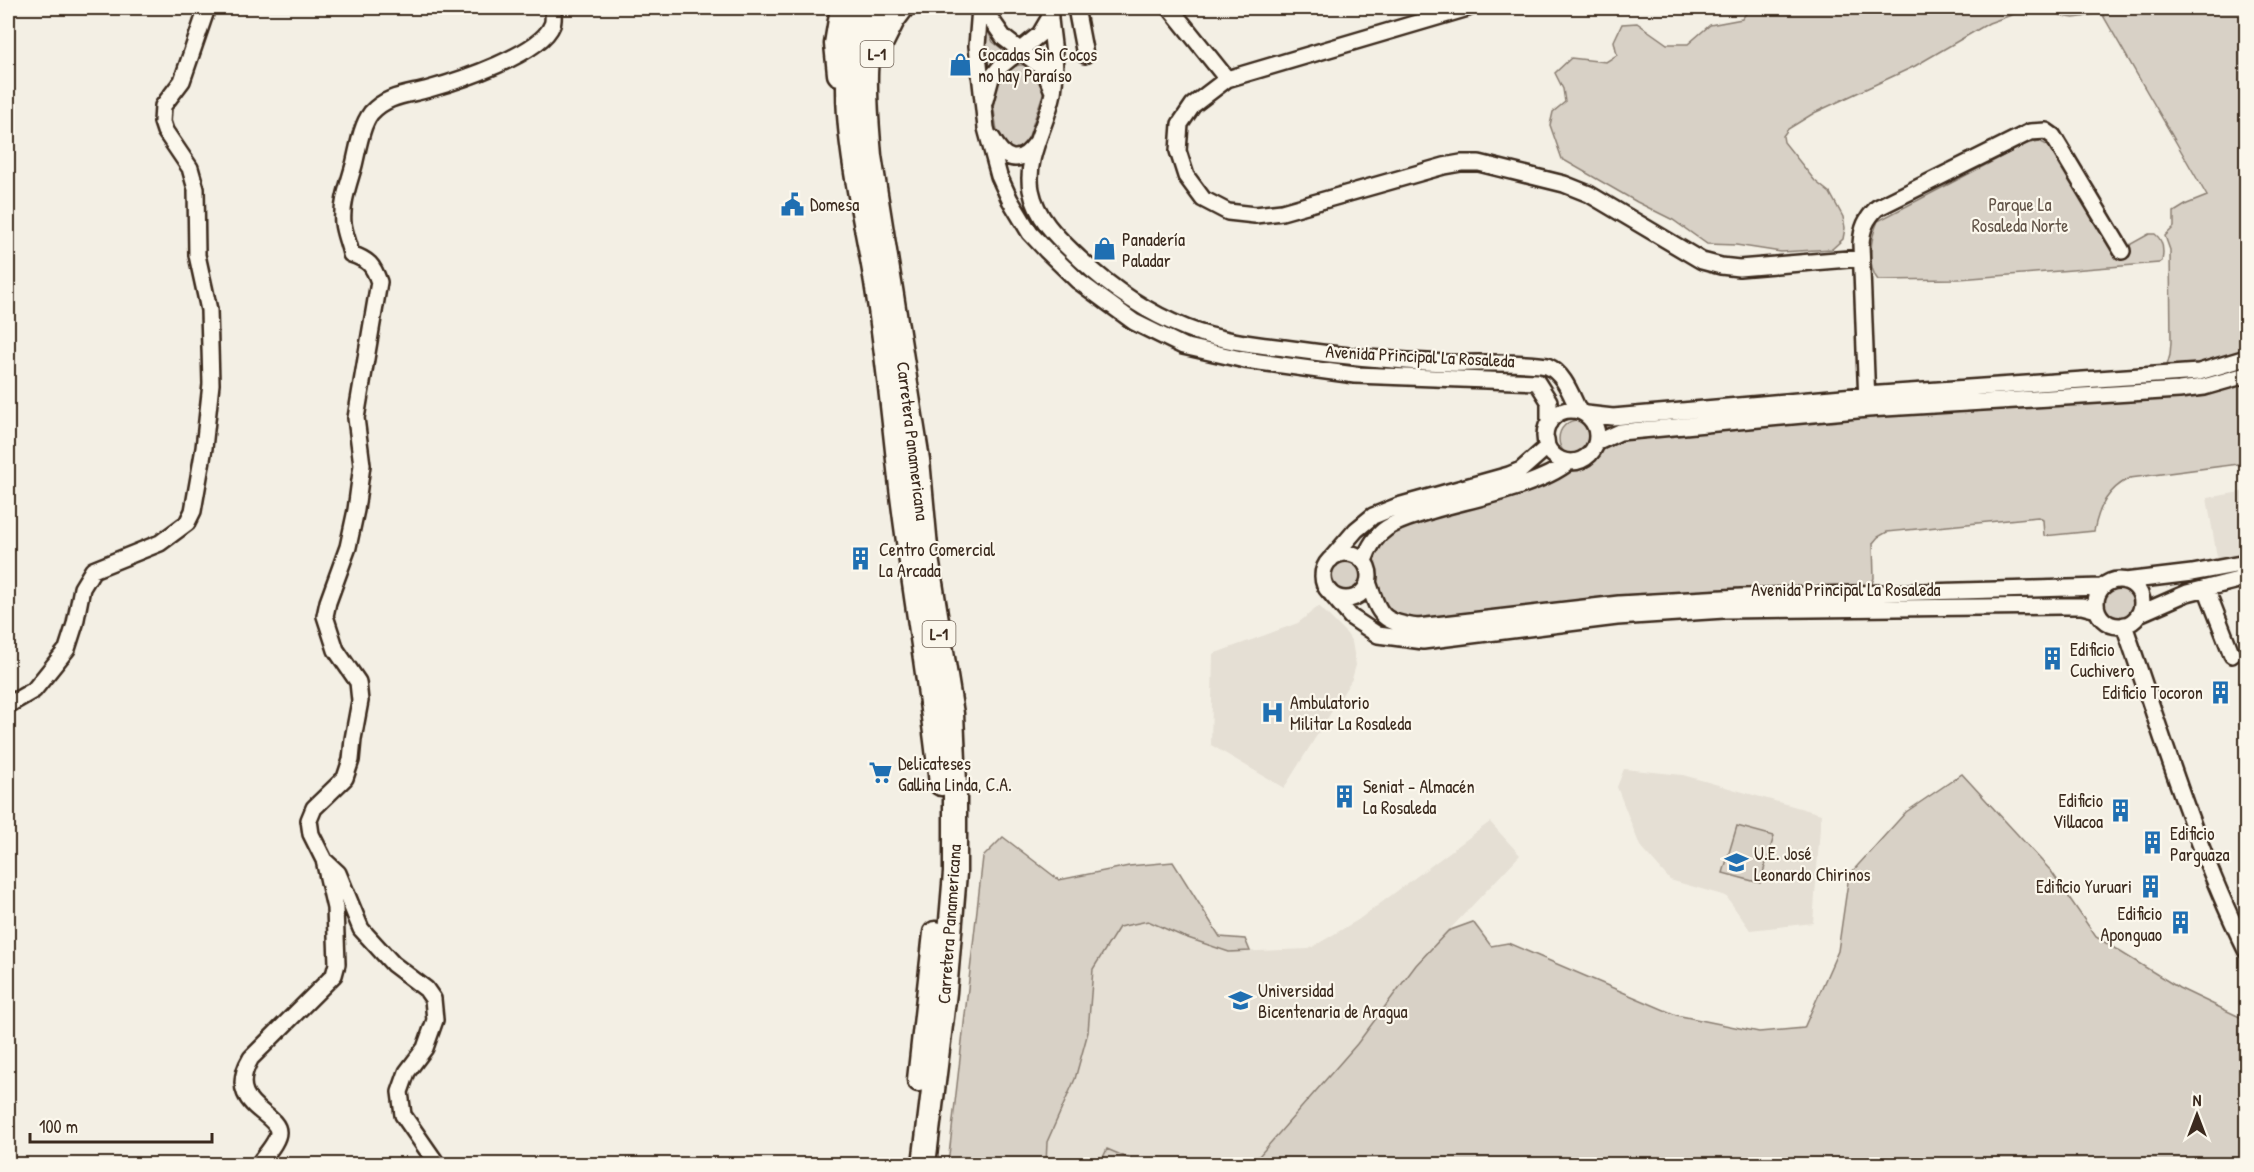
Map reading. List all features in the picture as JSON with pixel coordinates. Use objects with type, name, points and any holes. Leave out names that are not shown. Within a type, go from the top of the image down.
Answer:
[{"type":"main road","points":[[842,8],[836,44],[838,72],[857,106]]},
{"type":"main road","name":"Carretera Panamericana","points":[[862,8],[850,51],[857,106],[870,156],[918,459],[927,558],[952,714],[955,873],[945,992],[924,1164]]},
{"type":"main road","name":"Carretera Panamericana","points":[[882,8],[872,30],[852,145],[878,289],[902,496],[924,640],[941,783],[942,829],[937,912],[912,1164]]},
{"type":"main road","name":"L-1","points":[[857,106],[878,49],[902,8]]},
{"type":"street","points":[[8,705],[34,690],[67,649],[82,588],[93,570],[160,543],[187,523],[193,511],[204,448],[211,384],[209,310],[197,255],[196,189],[190,168],[165,131],[162,122],[163,106],[182,81],[207,8]]},
{"type":"street","points":[[259,1164],[278,1135],[275,1124],[251,1104],[243,1080],[246,1067],[252,1058],[320,991],[334,975],[337,964],[335,908],[324,860],[311,834],[309,820],[314,808],[345,778],[351,760],[360,701],[358,682],[336,650],[325,616],[348,548],[356,510],[362,465],[356,418],[379,282],[374,267],[363,258],[351,254],[343,223],[348,185],[370,114],[384,102],[396,96],[455,81],[502,63],[544,37],[553,24],[553,8]]},
{"type":"street","points":[[981,8],[1004,38],[1042,68],[1050,81],[1053,92]]},
{"type":"street","name":"Avenida Principal La Rosaleda","points":[[981,8],[977,46],[986,128],[999,176],[1018,215],[1030,233],[1078,281],[1134,322],[1159,336],[1183,345],[1226,356],[1354,375],[1537,382],[1549,401],[1549,423]]},
{"type":"street","points":[[1076,8],[1086,55]]},
{"type":"street","points":[[1170,8],[1227,79]]},
{"type":"street","points":[[1468,8],[1227,79],[1193,105],[1180,124],[1179,151],[1186,176],[1203,199],[1228,212],[1255,215],[1282,212],[1444,166],[1479,163],[1564,184],[1589,194],[1702,261],[1739,268],[1861,258]]},
{"type":"street","points":[[983,106],[991,78],[1001,66],[1040,34],[1049,12]]},
{"type":"street","name":"Avenida Principal La Rosaleda","points":[[1049,12],[1056,52],[1053,92],[1047,117],[1036,143],[1030,171],[1031,189],[1044,223],[1089,268],[1143,307],[1167,320],[1188,329],[1230,339],[1356,358],[1546,366],[1554,369],[1560,376],[1583,413]]},
{"type":"street","points":[[986,128],[1002,154],[1010,158],[1022,157],[1031,152],[1036,143]]},
{"type":"street","points":[[1867,402],[1861,258],[1862,229],[1868,217],[1877,208],[2030,132],[2046,131],[2053,136],[2122,251]]},
{"type":"street","points":[[2126,385],[2199,372],[2247,358]]},
{"type":"street","points":[[1329,560],[1336,556],[1351,554],[1364,561],[1369,573],[1368,582],[1363,591],[1352,598],[1339,598],[1328,590],[1323,579],[1323,572],[1329,560],[1356,530],[1373,516],[1398,506],[1521,470],[1547,447],[1549,423],[1562,412],[1613,417],[2126,385],[2204,387],[2247,375]]},
{"type":"street","points":[[1596,443],[1620,432],[1679,427],[1867,402]]},
{"type":"street","points":[[1677,412],[1679,427]]},
{"type":"street","points":[[1546,439],[1547,446],[1556,457],[1569,462],[1589,455],[1596,443],[1596,426],[1583,413]]},
{"type":"street","points":[[1364,561],[1368,548],[1386,529],[1406,519],[1528,483],[1559,470],[1569,462]]},
{"type":"street","points":[[2125,580],[2137,588],[2142,608],[2135,619],[2124,625],[2111,624],[2105,621],[2097,610],[2096,598],[2102,587],[2112,581],[2192,573],[2247,563]]},
{"type":"street","points":[[2139,614],[2187,593],[2247,578]]},
{"type":"street","name":"Avenida Principal La Rosaleda","points":[[1368,582],[1384,618],[1418,627],[1619,604],[1741,597],[2102,587]]},
{"type":"street","points":[[2206,588],[2232,655]]},
{"type":"street","name":"Avenida Principal La Rosaleda","points":[[1328,590],[1351,618],[1378,635],[1423,641],[1617,617],[1724,610],[2061,606],[2082,606],[2097,610]]},
{"type":"street","points":[[2124,625],[2172,765],[2215,878],[2247,950]]},
{"type":"street","points":[[324,860],[338,873],[361,929],[393,964],[426,989],[433,999],[435,1020],[424,1048],[407,1072],[400,1092],[403,1115],[437,1164]]},
{"type":"shaded area","points":[[2246,491],[2246,558],[2218,563],[2207,498]]},
{"type":"shaded area","name":"Ambulatorio Militar La Rosaleda","points":[[1319,606],[1347,634],[1352,642],[1356,665],[1352,679],[1284,788],[1211,745],[1213,654],[1298,623]]},
{"type":"shaded area","name":"U.E. José Leonardo Chirinos","points":[[1624,769],[1683,775],[1821,814],[1813,923],[1750,930],[1726,896],[1670,880],[1640,846],[1617,787]]},
{"type":"shaded area","name":"Universidad Bicentenaria de Aragua","points":[[1490,822],[1520,855],[1416,965],[1357,1044],[1252,1164],[1046,1164],[1047,1142],[1075,1079],[1088,1032],[1093,969],[1119,927],[1148,921],[1182,936],[1229,952],[1309,949],[1358,920]]},
{"type":"green space","points":[[1750,8],[2031,8],[1989,23],[1915,66],[1814,113],[1788,129],[1783,136],[1784,142],[1815,181],[1830,193],[1843,217],[1845,228],[1843,239],[1832,249],[1781,252],[1736,245],[1707,244],[1673,220],[1562,159],[1550,125],[1553,112],[1565,102],[1563,89],[1555,73],[1571,58],[1606,62],[1617,55],[1614,41],[1622,24],[1637,23],[1667,44],[1688,44],[1710,25],[1742,19]]},
{"type":"green space","points":[[2050,8],[2246,8],[2246,463],[2130,478],[2110,493],[2102,506],[2094,531],[2044,536],[2043,520],[2038,517],[1887,532],[1873,543],[1874,578],[1867,586],[1779,586],[1664,595],[1428,622],[1402,619],[1388,612],[1376,586],[1373,548],[1390,533],[1583,460],[1665,422],[1788,407],[1885,385],[2166,369],[2171,342],[2170,250],[2165,236],[2174,227],[2174,212],[2207,196],[2101,12],[2074,18],[2062,16]]},
{"type":"green space","points":[[985,26],[993,42],[1009,54],[991,65],[987,73]]},
{"type":"green space","points":[[1019,65],[1029,65],[1037,71],[1043,82],[1043,94],[1026,145],[1015,152],[999,141],[993,99],[999,76],[1006,70]]},
{"type":"green space","name":"Parque La Rosaleda Norte","points":[[2039,141],[2049,146],[2115,252],[2126,252],[2131,244],[2149,234],[2155,234],[2162,246],[2162,261],[1959,279],[1878,280],[1872,267],[1871,251],[1878,221],[2026,144]]},
{"type":"green space","points":[[1578,420],[1591,426],[1597,439],[1591,452],[1578,458],[1565,452],[1559,439],[1565,426]]},
{"type":"green space","points":[[1345,559],[1357,564],[1362,576],[1357,588],[1345,593],[1333,588],[1328,576],[1333,564]]},
{"type":"green space","points":[[2119,584],[2131,589],[2136,601],[2131,613],[2119,618],[2107,613],[2102,601],[2107,589]]},
{"type":"green space","points":[[1962,774],[2051,871],[2096,937],[2179,988],[2246,1020],[2246,1164],[1252,1164],[1357,1044],[1416,965],[1448,931],[1473,922],[1491,946],[1508,943],[1676,1015],[1759,1032],[1804,1028],[1838,951],[1849,875],[1906,812]]},
{"type":"green space","points":[[1737,826],[1774,836],[1760,883],[1723,873]]},
{"type":"green space","points":[[1003,837],[1059,880],[1129,866],[1173,862],[1220,937],[1245,939],[1250,951],[1229,952],[1182,936],[1148,921],[1119,927],[1093,969],[1088,1032],[1075,1079],[1047,1142],[1046,1164],[948,1164],[983,857]]},
{"type":"green space","points":[[1107,1149],[1142,1164],[1100,1164]]},
{"type":"place","name":"Cocadas Sin Cocos no hay Paraíso","points":[[960,64]]},
{"type":"place","name":"Domesa","points":[[792,204]]},
{"type":"place","name":"Panadería Paladar","points":[[1104,249]]},
{"type":"place","name":"Centro Comercial La Arcada","points":[[861,559]]},
{"type":"place","name":"Edificio Cuchivero","points":[[2052,659]]},
{"type":"place","name":"Edificio Tocoron","points":[[2221,692]]},
{"type":"place","name":"Ambulatorio Militar La Rosaleda","points":[[1272,712]]},
{"type":"place","name":"Delicateses Gallina Linda, C.A.","points":[[880,773]]},
{"type":"place","name":"Seniat - Almacén La Rosaleda","points":[[1345,796]]},
{"type":"place","name":"Edificio Villacoa","points":[[2121,810]]},
{"type":"place","name":"Edificio Parguaza","points":[[2152,843]]},
{"type":"place","name":"U.E. José Leonardo Chirinos","points":[[1736,863]]},
{"type":"place","name":"Edificio Yuruari","points":[[2150,886]]},
{"type":"place","name":"Edificio Aponguao","points":[[2180,923]]},
{"type":"place","name":"Universidad Bicentenaria de Aragua","points":[[1240,1000]]}]
